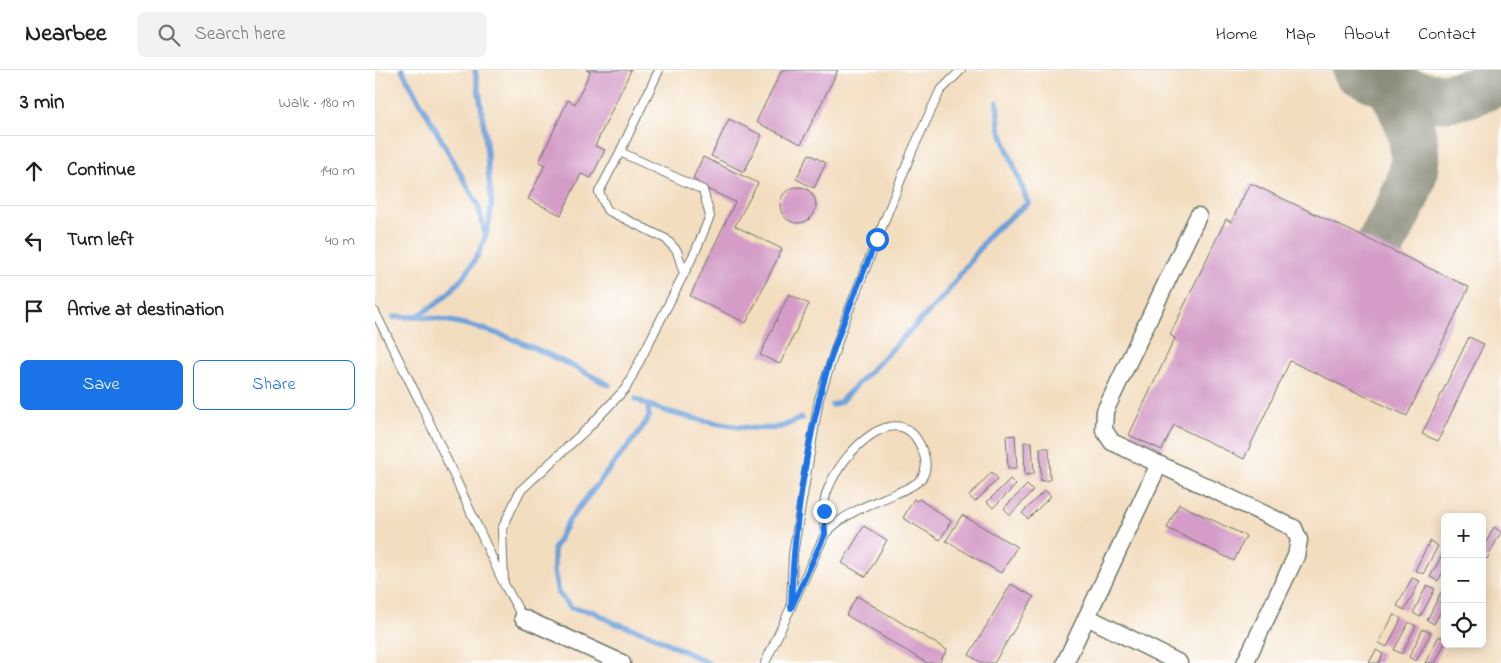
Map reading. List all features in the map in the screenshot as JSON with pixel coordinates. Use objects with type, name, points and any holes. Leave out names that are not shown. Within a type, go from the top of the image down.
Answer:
[{"type":"street","points":[[1197,216],[1105,411],[1104,430],[1112,442],[1293,528],[1299,540],[1287,575],[1245,663]]},
{"type":"street","points":[[1065,663],[1159,464]]},
{"type":"street","points":[[1087,617],[1179,663]]},
{"type":"street","points":[[523,618],[621,663]]},
{"type":"lane","points":[[659,70],[599,192],[607,210],[666,239],[677,251],[684,274]]},
{"type":"lane","points":[[791,608],[793,554],[819,399],[845,320],[913,149],[939,91],[961,70]]},
{"type":"lane","points":[[504,584],[502,529],[520,491],[588,428],[627,388],[684,274],[710,216],[703,190],[620,152]]},
{"type":"lane","points":[[375,312],[421,404],[504,584],[523,618]]},
{"type":"lane","points":[[765,663],[825,534],[836,522],[859,508],[911,487],[921,479],[925,471],[925,458],[919,441],[909,430],[897,426],[879,430],[861,441],[842,461],[827,490],[824,511],[825,534]]},
{"type":"building","points":[[586,70],[631,70],[595,146],[605,150],[591,178],[581,174],[561,215],[528,199],[545,165],[539,162],[568,100],[575,104],[590,72]]},
{"type":"building","points":[[782,70],[838,70],[801,144],[756,122]]},
{"type":"building","points":[[729,119],[762,135],[744,172],[711,156]]},
{"type":"building","points":[[809,154],[826,163],[814,188],[796,179]]},
{"type":"building","points":[[703,157],[758,183],[735,226],[782,249],[746,323],[690,296],[735,202],[705,188],[693,178]]},
{"type":"building","points":[[1250,183],[1469,287],[1407,416],[1290,361],[1244,459],[1174,425],[1162,450],[1129,435],[1175,338],[1170,335],[1226,219],[1231,222]]},
{"type":"building","points":[[798,187],[811,192],[816,205],[811,218],[798,223],[785,218],[780,205],[785,192]]},
{"type":"building","points":[[789,294],[809,304],[780,364],[760,355]]},
{"type":"building","points":[[1469,337],[1484,344],[1438,441],[1422,434]]},
{"type":"building","points":[[1015,435],[1017,468],[1008,468],[1006,436]]},
{"type":"building","points":[[1024,442],[1032,442],[1034,474],[1025,475]]},
{"type":"building","points":[[1040,448],[1049,448],[1050,480],[1041,481]]},
{"type":"building","points":[[992,472],[998,479],[975,502],[969,496]]},
{"type":"building","points":[[1010,479],[1016,485],[993,508],[987,502]]},
{"type":"building","points":[[1027,485],[1033,491],[1010,515],[1004,508]]},
{"type":"building","points":[[1045,490],[1051,496],[1028,519],[1022,513]]},
{"type":"building","points":[[914,499],[917,501],[919,499],[951,521],[940,540],[903,518]]},
{"type":"building","points":[[1179,504],[1246,536],[1234,561],[1167,528]]},
{"type":"building","points":[[962,515],[1017,547],[1001,573],[946,541]]},
{"type":"building","points":[[864,526],[887,540],[866,577],[842,563]]},
{"type":"building","points":[[1494,527],[1501,532],[1487,559],[1486,542]]},
{"type":"building","points":[[1430,541],[1438,546],[1423,574],[1415,570]]},
{"type":"building","points":[[1441,557],[1441,575],[1438,581],[1430,577]]},
{"type":"building","points":[[1412,578],[1420,581],[1405,610],[1397,606]]},
{"type":"building","points":[[1011,584],[1034,597],[994,663],[982,663],[969,655]]},
{"type":"building","points":[[1427,585],[1435,589],[1420,617],[1413,613]]},
{"type":"building","points":[[1441,592],[1441,611],[1434,624],[1427,620]]},
{"type":"building","points":[[857,596],[947,650],[939,663],[927,663],[846,615]]},
{"type":"building","points":[[1394,614],[1401,619],[1387,647],[1379,643]]},
{"type":"building","points":[[1409,622],[1416,626],[1402,654],[1394,650]]},
{"type":"building","points":[[1423,629],[1431,633],[1416,661],[1409,657]]},
{"type":"building","points":[[1439,636],[1441,637],[1442,648],[1435,663],[1425,663]]},
{"type":"building","points":[[1376,650],[1383,654],[1379,663],[1369,663]]},
{"type":"waterway","points":[[402,70],[478,205],[485,234]]},
{"type":"waterway","points":[[417,316],[445,296],[468,270],[477,256],[489,224],[491,197],[487,152],[475,70]]},
{"type":"waterway","points":[[832,405],[840,402],[945,295],[992,232],[1028,203],[999,127],[997,102]]},
{"type":"waterway","points":[[394,317],[422,317],[450,321],[505,336],[558,359],[609,385]]},
{"type":"waterway","points":[[636,399],[665,411],[749,428],[780,427],[802,418]]},
{"type":"waterway","points":[[648,406],[649,417],[640,431],[569,520],[554,548],[554,571],[558,593],[571,608],[594,612],[612,622],[649,634],[708,663]]},
{"type":"taxiway","points":[[1357,70],[1395,88],[1428,97],[1444,98],[1461,95],[1501,79]]},
{"type":"taxiway","points":[[1380,246],[1402,202],[1414,168],[1415,152],[1411,133],[1404,112],[1392,87]]},
{"type":"route","points":[[824,511],[825,534],[791,608],[793,554],[819,399],[845,320],[877,239]]}]
